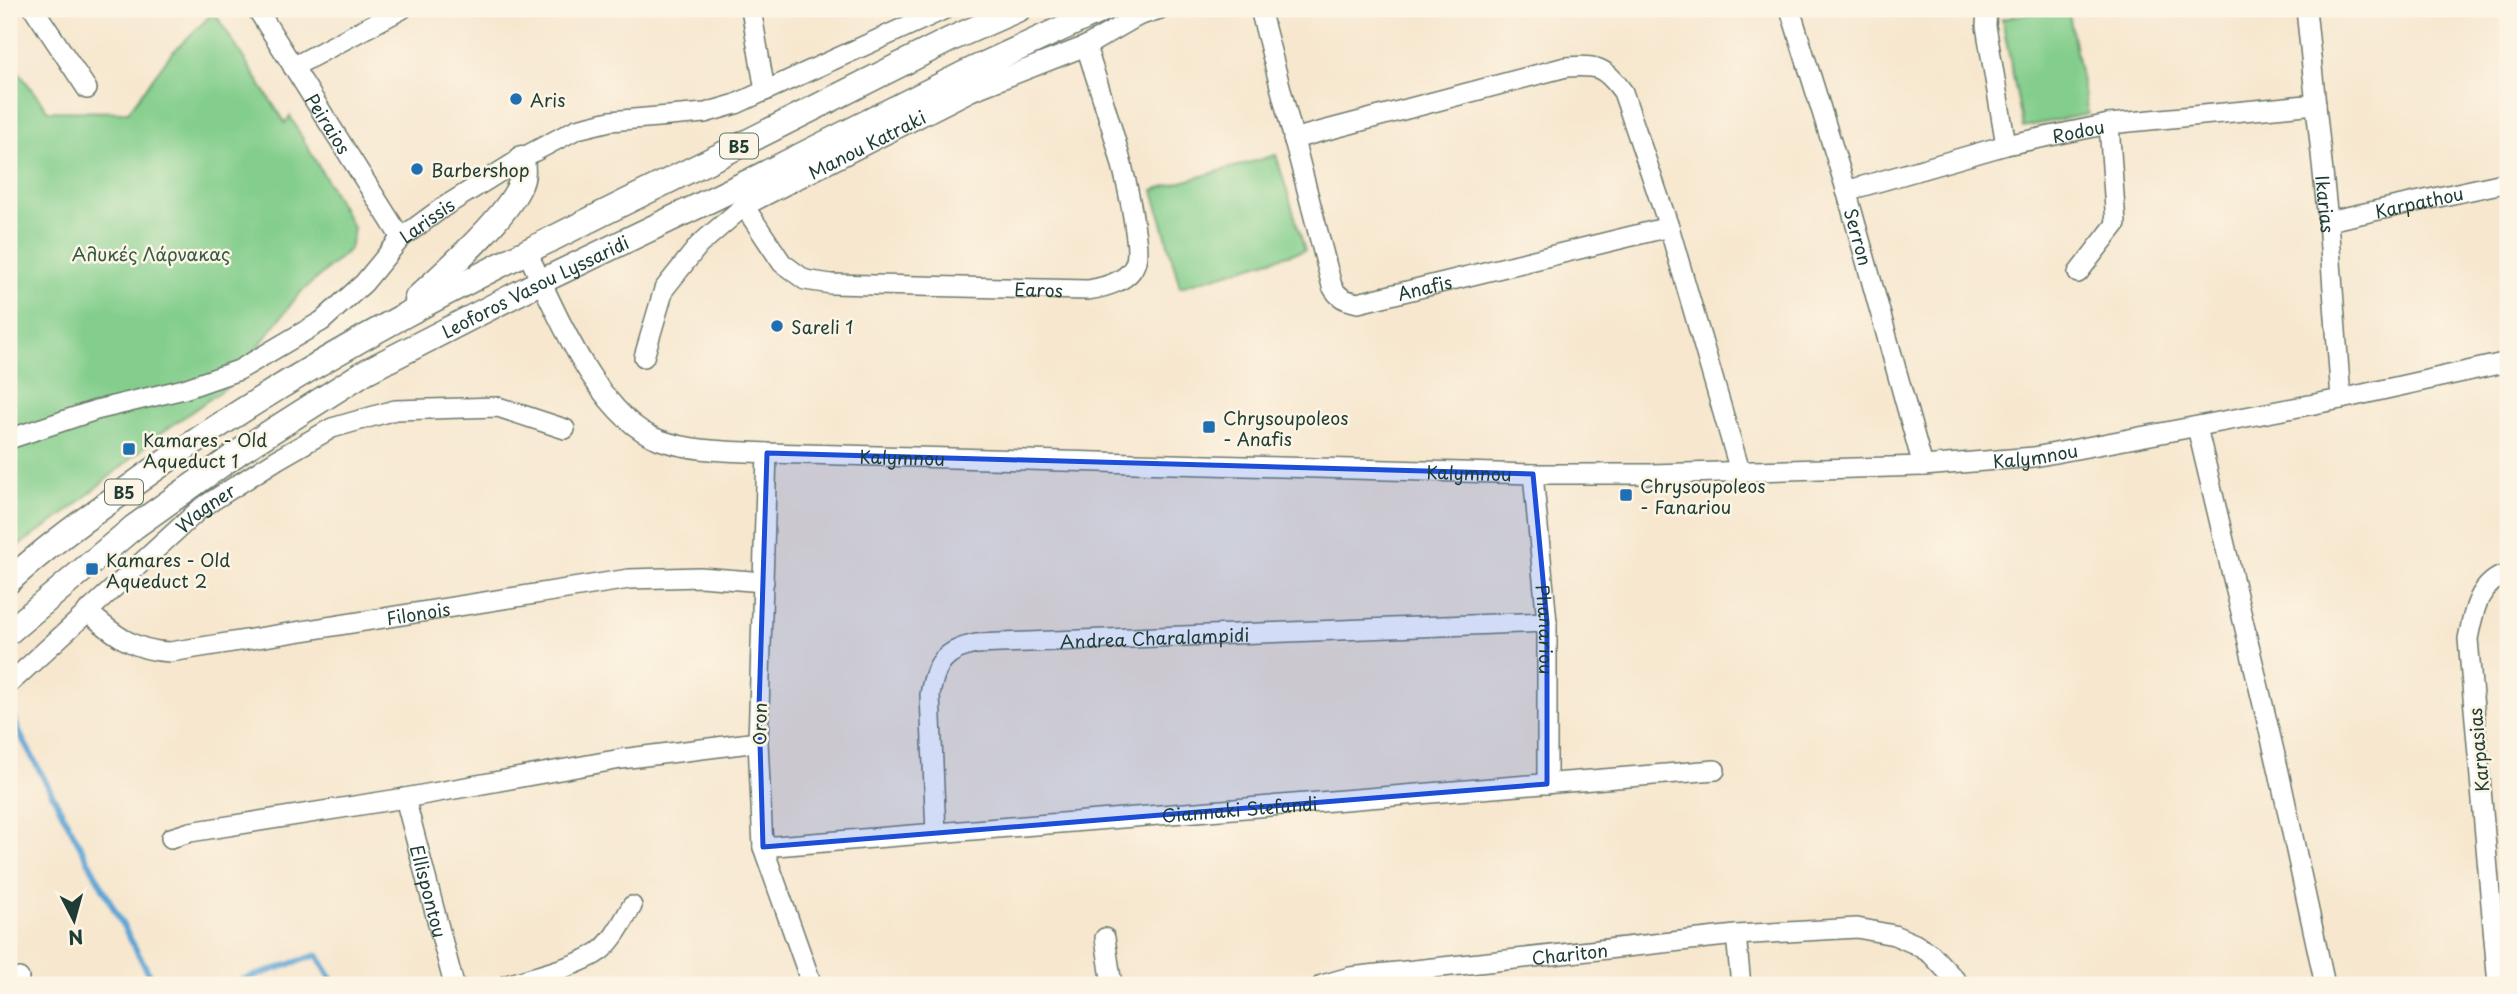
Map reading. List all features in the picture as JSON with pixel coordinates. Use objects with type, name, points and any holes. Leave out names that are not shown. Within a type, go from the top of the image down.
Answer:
[{"type":"main road","name":"Leoforos Vasou Lyssaridi","points":[[9,581],[37,555],[211,429],[394,321],[526,250],[951,39],[1019,9]]},
{"type":"main road","name":"Leoforos Vasou Lyssaridi","points":[[9,632],[134,527],[253,443],[365,372],[542,281],[963,74],[1104,9]]},
{"type":"main road","points":[[394,321],[508,207],[524,173],[522,158]]},
{"type":"street","points":[[34,9],[87,89]]},
{"type":"street","name":"Peiraios","points":[[257,9],[401,238]]},
{"type":"street","points":[[293,67],[402,9]]},
{"type":"street","points":[[751,9],[765,91]]},
{"type":"street","name":"Manou Katraki","points":[[644,357],[664,289],[699,245],[744,206],[971,91],[1086,46],[1138,16],[1160,9]]},
{"type":"street","name":"Anafis","points":[[1260,9],[1332,286],[1337,295],[1345,300],[1358,303],[1669,227]]},
{"type":"street","name":"Serron","points":[[1790,9],[1846,191],[1923,466]]},
{"type":"street","points":[[1987,9],[1986,26],[2006,145]]},
{"type":"street","name":"Ikarias","points":[[2306,9],[2328,221],[2341,399]]},
{"type":"street","name":"Larissis","points":[[9,439],[96,410],[184,390],[239,370],[322,321],[364,284],[401,238],[442,208],[522,158],[578,129],[610,121],[705,113],[736,104],[937,10]]},
{"type":"street","name":"Earos","points":[[744,206],[782,263],[805,280],[831,284],[1088,290],[1110,287],[1125,277],[1136,262],[1136,237],[1129,190],[1086,46]]},
{"type":"street","points":[[1293,139],[1566,67],[1593,65],[1610,74],[1623,92],[1669,227],[1740,471]]},
{"type":"street","name":"Rodou","points":[[1846,191],[2006,145],[2109,124],[2316,104]]},
{"type":"street","points":[[2078,273],[2116,224],[2109,124]]},
{"type":"street","name":"Karpathou","points":[[2328,221],[2508,182]]},
{"type":"street","name":"Kalymnou","points":[[526,250],[576,350],[598,386],[637,428],[659,440],[699,449],[767,453],[1533,474],[1651,474],[1923,466],[2034,457],[2341,399],[2508,362]]},
{"type":"street","name":"Wagner","points":[[9,684],[201,508],[278,458],[332,428],[395,411],[498,407],[565,429]]},
{"type":"street","points":[[2197,427],[2279,772],[2325,985]]},
{"type":"street","name":"Oron","points":[[767,453],[758,741],[763,847],[812,985]]},
{"type":"street","name":"Phanariou","points":[[1533,474],[1547,622],[1547,783]]},
{"type":"street","name":"Karpasias","points":[[2497,985],[2468,639],[2474,607],[2488,585],[2508,574]]},
{"type":"street","name":"Filonois","points":[[87,611],[127,642],[140,648],[170,652],[629,579],[701,577],[764,582]]},
{"type":"street","name":"Andrea Charalampidi","points":[[936,833],[930,695],[938,666],[947,654],[959,647],[976,644],[1547,622]]},
{"type":"street","points":[[171,838],[190,832],[405,798],[621,759],[758,741]]},
{"type":"street","name":"Giannaki Stefandi","points":[[763,847],[1716,769]]},
{"type":"street","name":"Ellispontou","points":[[405,798],[454,985]]},
{"type":"street","points":[[507,985],[600,951],[617,931],[632,906]]},
{"type":"street","name":"Chariton","points":[[1322,985],[1350,977],[1736,935],[1857,928],[1874,930],[1914,944],[1931,954],[1960,985]]},
{"type":"street","points":[[1736,935],[1741,985]]},
{"type":"street","points":[[1105,938],[1112,985]]},
{"type":"highlighted area","points":[[767,453],[1533,474],[1547,622],[1547,784],[763,847],[759,708]]},
{"type":"green space","points":[[2068,9],[2088,114],[2023,127],[2002,19]]},
{"type":"green space","name":"Αλυκές Λάρνακας","points":[[214,12],[285,123],[290,116],[354,229],[350,249],[299,294],[228,386],[160,434],[66,513],[9,552],[9,59],[48,111],[128,112],[170,55]]},
{"type":"green space","points":[[1276,155],[1305,250],[1180,287],[1153,190]]},
{"type":"waterway","points":[[9,706],[21,736],[155,985]]},
{"type":"waterway","points":[[227,985],[317,955],[335,985]]},
{"type":"place","name":"Aris","points":[[516,99]]},
{"type":"place","name":"Barbershop","points":[[417,169]]},
{"type":"place","name":"Sareli 1","points":[[777,326]]},
{"type":"place","name":"Chrysoupoleos - Anafis","points":[[1209,427]]},
{"type":"place","name":"Kamares - Old Aqueduct 1","points":[[129,449]]},
{"type":"place","name":"Chrysoupoleos - Fanariou","points":[[1626,495]]},
{"type":"place","name":"Kamares - Old Aqueduct 2","points":[[92,569]]}]
